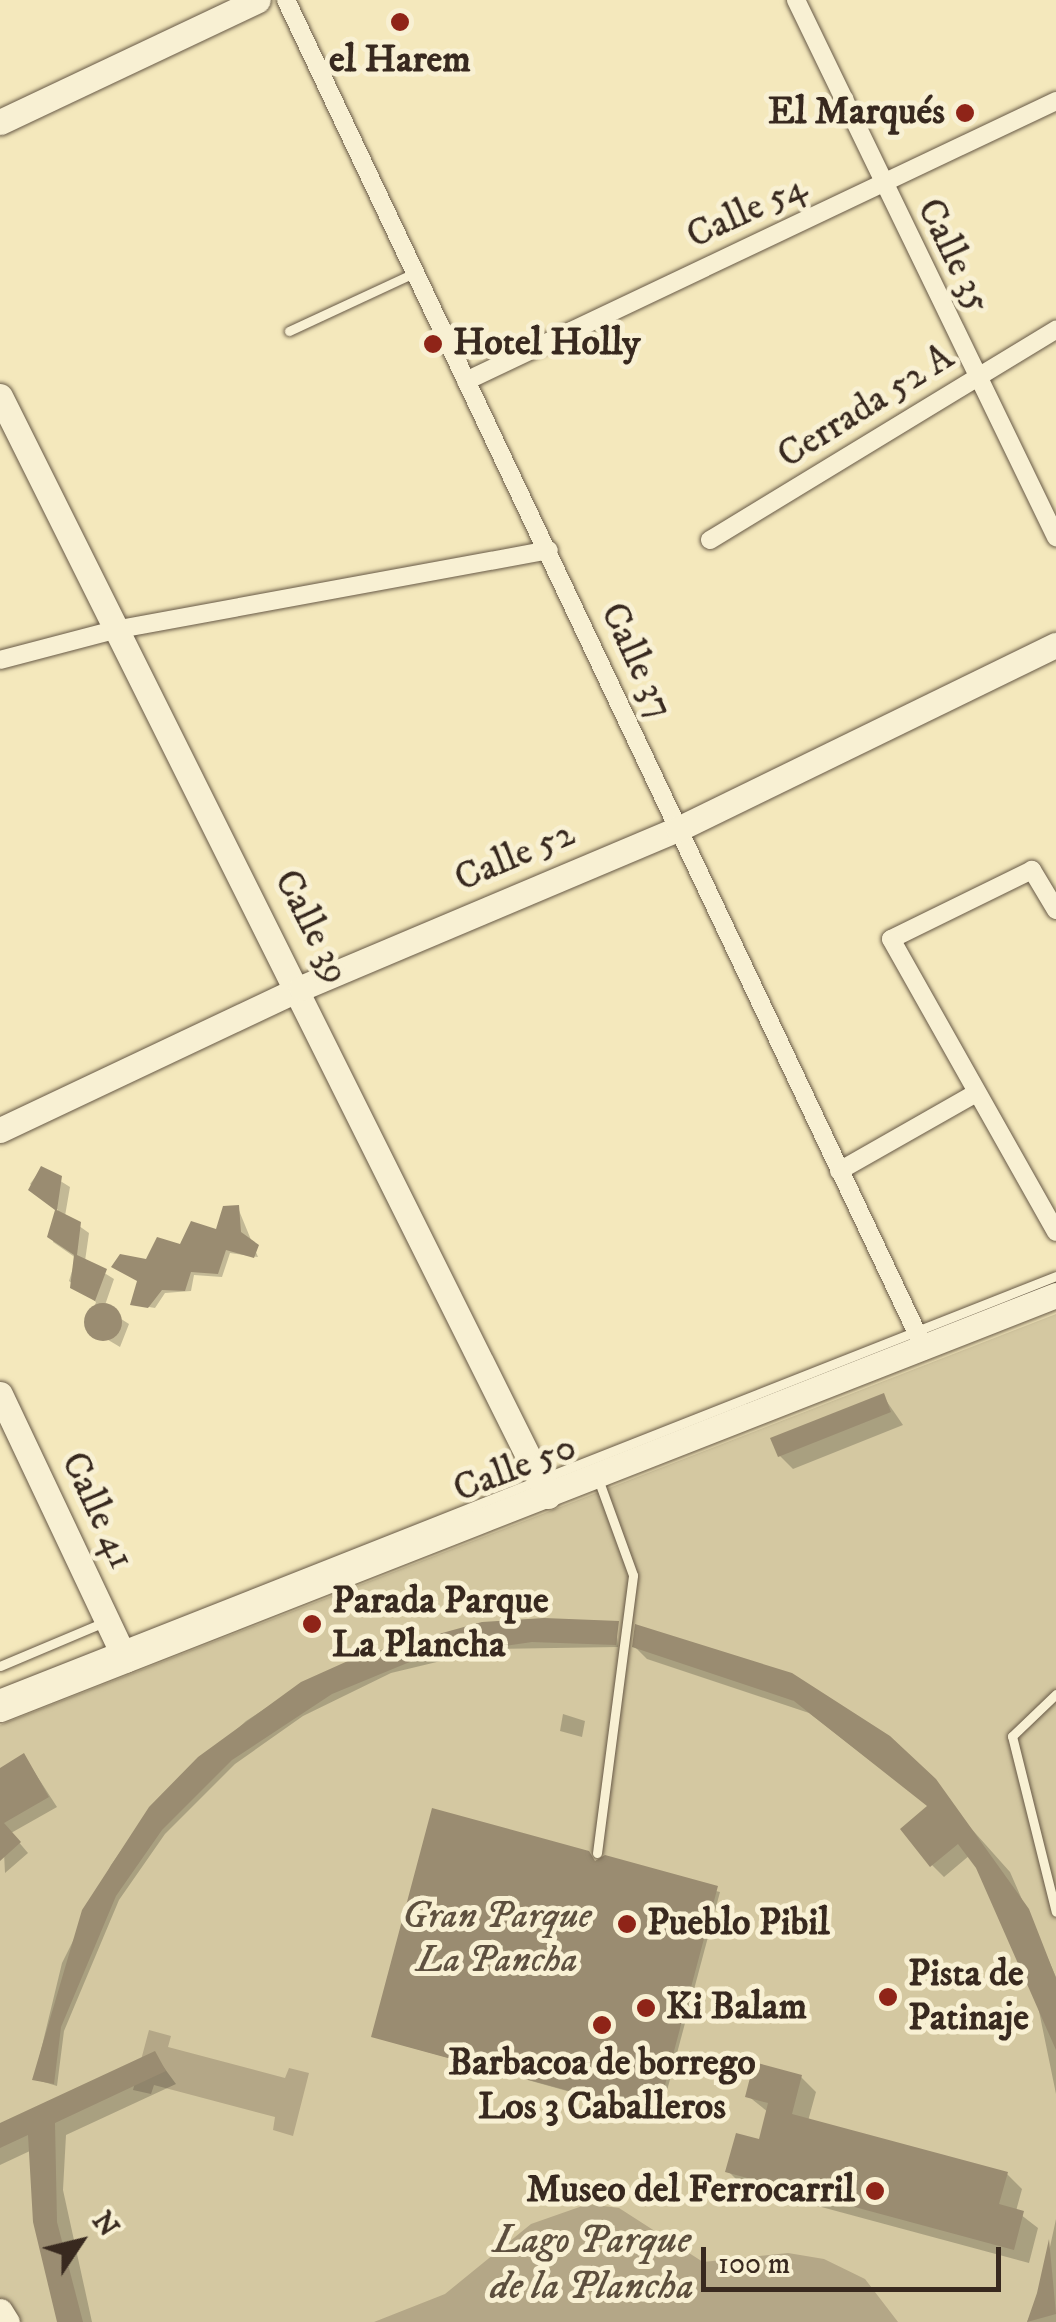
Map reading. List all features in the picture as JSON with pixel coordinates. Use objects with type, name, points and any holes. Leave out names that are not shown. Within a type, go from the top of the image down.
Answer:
[{"type":"main road","points":[[0,122],[258,0]]},
{"type":"main road","name":"Calle 39","points":[[0,396],[114,630],[301,988],[544,1488]]},
{"type":"main road","name":"Calle 52","points":[[0,1130],[301,988],[678,829],[1056,645]]},
{"type":"main road","name":"Calle 50","points":[[0,1709],[122,1653],[544,1488],[597,1477],[920,1341],[1056,1295]]},
{"type":"main road","name":"Calle 41","points":[[0,1394],[122,1653]]},
{"type":"main road","points":[[0,2311],[6,2322]]},
{"type":"street","name":"Calle 37","points":[[286,0],[920,1341]]},
{"type":"street","name":"Calle 35","points":[[796,0],[1056,537]]},
{"type":"street","name":"Calle 54","points":[[466,382],[1056,101]]},
{"type":"street","name":"Cerrada 52 A","points":[[710,540],[1056,330]]},
{"type":"street","points":[[0,660],[114,630],[549,550]]},
{"type":"street","points":[[1056,910],[1032,870],[891,939],[973,1095],[1056,1232]]},
{"type":"street","points":[[840,1170],[973,1095]]},
{"type":"lane","points":[[289,331],[415,273]]},
{"type":"lane","points":[[544,1488],[920,1341],[1056,1276]]},
{"type":"lane","points":[[597,1477],[633,1575],[597,1853]]},
{"type":"lane","points":[[0,1666],[107,1621]]},
{"type":"lane","points":[[0,1693],[122,1653]]},
{"type":"lane","points":[[1056,1694],[1012,1736],[1056,1912]]},
{"type":"green space","name":"Gran Parque La Pancha","points":[[1056,1314],[1056,2322],[0,2322],[0,1725]]},
{"type":"water","points":[[149,2030],[171,2036],[168,2047],[285,2078],[289,2068],[309,2073],[293,2136],[273,2130],[275,2117],[154,2085],[151,2094],[133,2090]]},
{"type":"water","name":"Lago Parque de la Plancha","points":[[588,2204],[619,2208],[703,2262],[788,2253],[824,2259],[865,2279],[898,2322],[374,2322],[445,2294],[531,2224]]},
{"type":"building","points":[[41,1166],[62,1176],[57,1210],[81,1222],[77,1255],[107,1269],[95,1301],[70,1288],[74,1255],[47,1237],[55,1210],[28,1190]]},
{"type":"building","points":[[239,1205],[241,1232],[259,1245],[254,1258],[226,1250],[218,1274],[191,1272],[185,1291],[162,1290],[148,1308],[130,1305],[137,1281],[111,1267],[120,1254],[146,1259],[157,1237],[180,1244],[191,1221],[216,1229],[223,1206]]},
{"type":"building","points":[[103,1303],[117,1308],[122,1322],[117,1336],[103,1341],[89,1336],[84,1322],[89,1308]]},
{"type":"building","points":[[884,1393],[891,1412],[778,1457],[770,1438]]},
{"type":"building","points":[[544,1618],[619,1621],[616,1645],[532,1642],[417,1659],[332,1694],[232,1760],[162,1830],[116,1896],[61,2027],[54,2084],[32,2080],[82,1910],[149,1807],[198,1757],[301,1682],[359,1656],[482,1622]]},
{"type":"building","points":[[635,1624],[792,1673],[890,1736],[936,1779],[1029,1909],[1056,1978],[1056,2050],[976,1868],[958,1844],[930,1867],[900,1829],[927,1806],[794,1701],[632,1647]]},
{"type":"building","points":[[24,1753],[49,1797],[4,1823],[21,1842],[0,1861],[0,1768]]},
{"type":"building","points":[[432,1808],[589,1851],[595,1861],[605,1855],[718,1886],[657,2115],[371,2037]]},
{"type":"building","points":[[155,2051],[166,2071],[55,2123],[57,2222],[83,2322],[57,2322],[33,2222],[28,2135],[0,2148],[0,2123]]},
{"type":"building","points":[[754,2062],[802,2075],[792,2114],[1008,2172],[999,2204],[1024,2211],[1014,2250],[725,2172],[736,2133],[759,2139],[768,2103],[745,2097]]},
{"type":"building","points":[[1049,2239],[1056,2314],[1027,2322],[1037,2293]]},
{"type":"place","name":"el Harem","points":[[400,22]]},
{"type":"place","name":"El Marqués","points":[[965,113]]},
{"type":"place","name":"Hotel Holly","points":[[433,344]]},
{"type":"place","name":"Parada Parque La Plancha","points":[[312,1624]]},
{"type":"place","name":"Pueblo Pibil","points":[[627,1924]]},
{"type":"place","name":"Pista de Patinaje","points":[[888,1997]]},
{"type":"place","name":"Ki Balam","points":[[646,2008]]},
{"type":"place","name":"Barbacoa de borrego Los 3 Caballeros","points":[[602,2025]]},
{"type":"place","name":"Museo del Ferrocarril","points":[[875,2191]]}]
